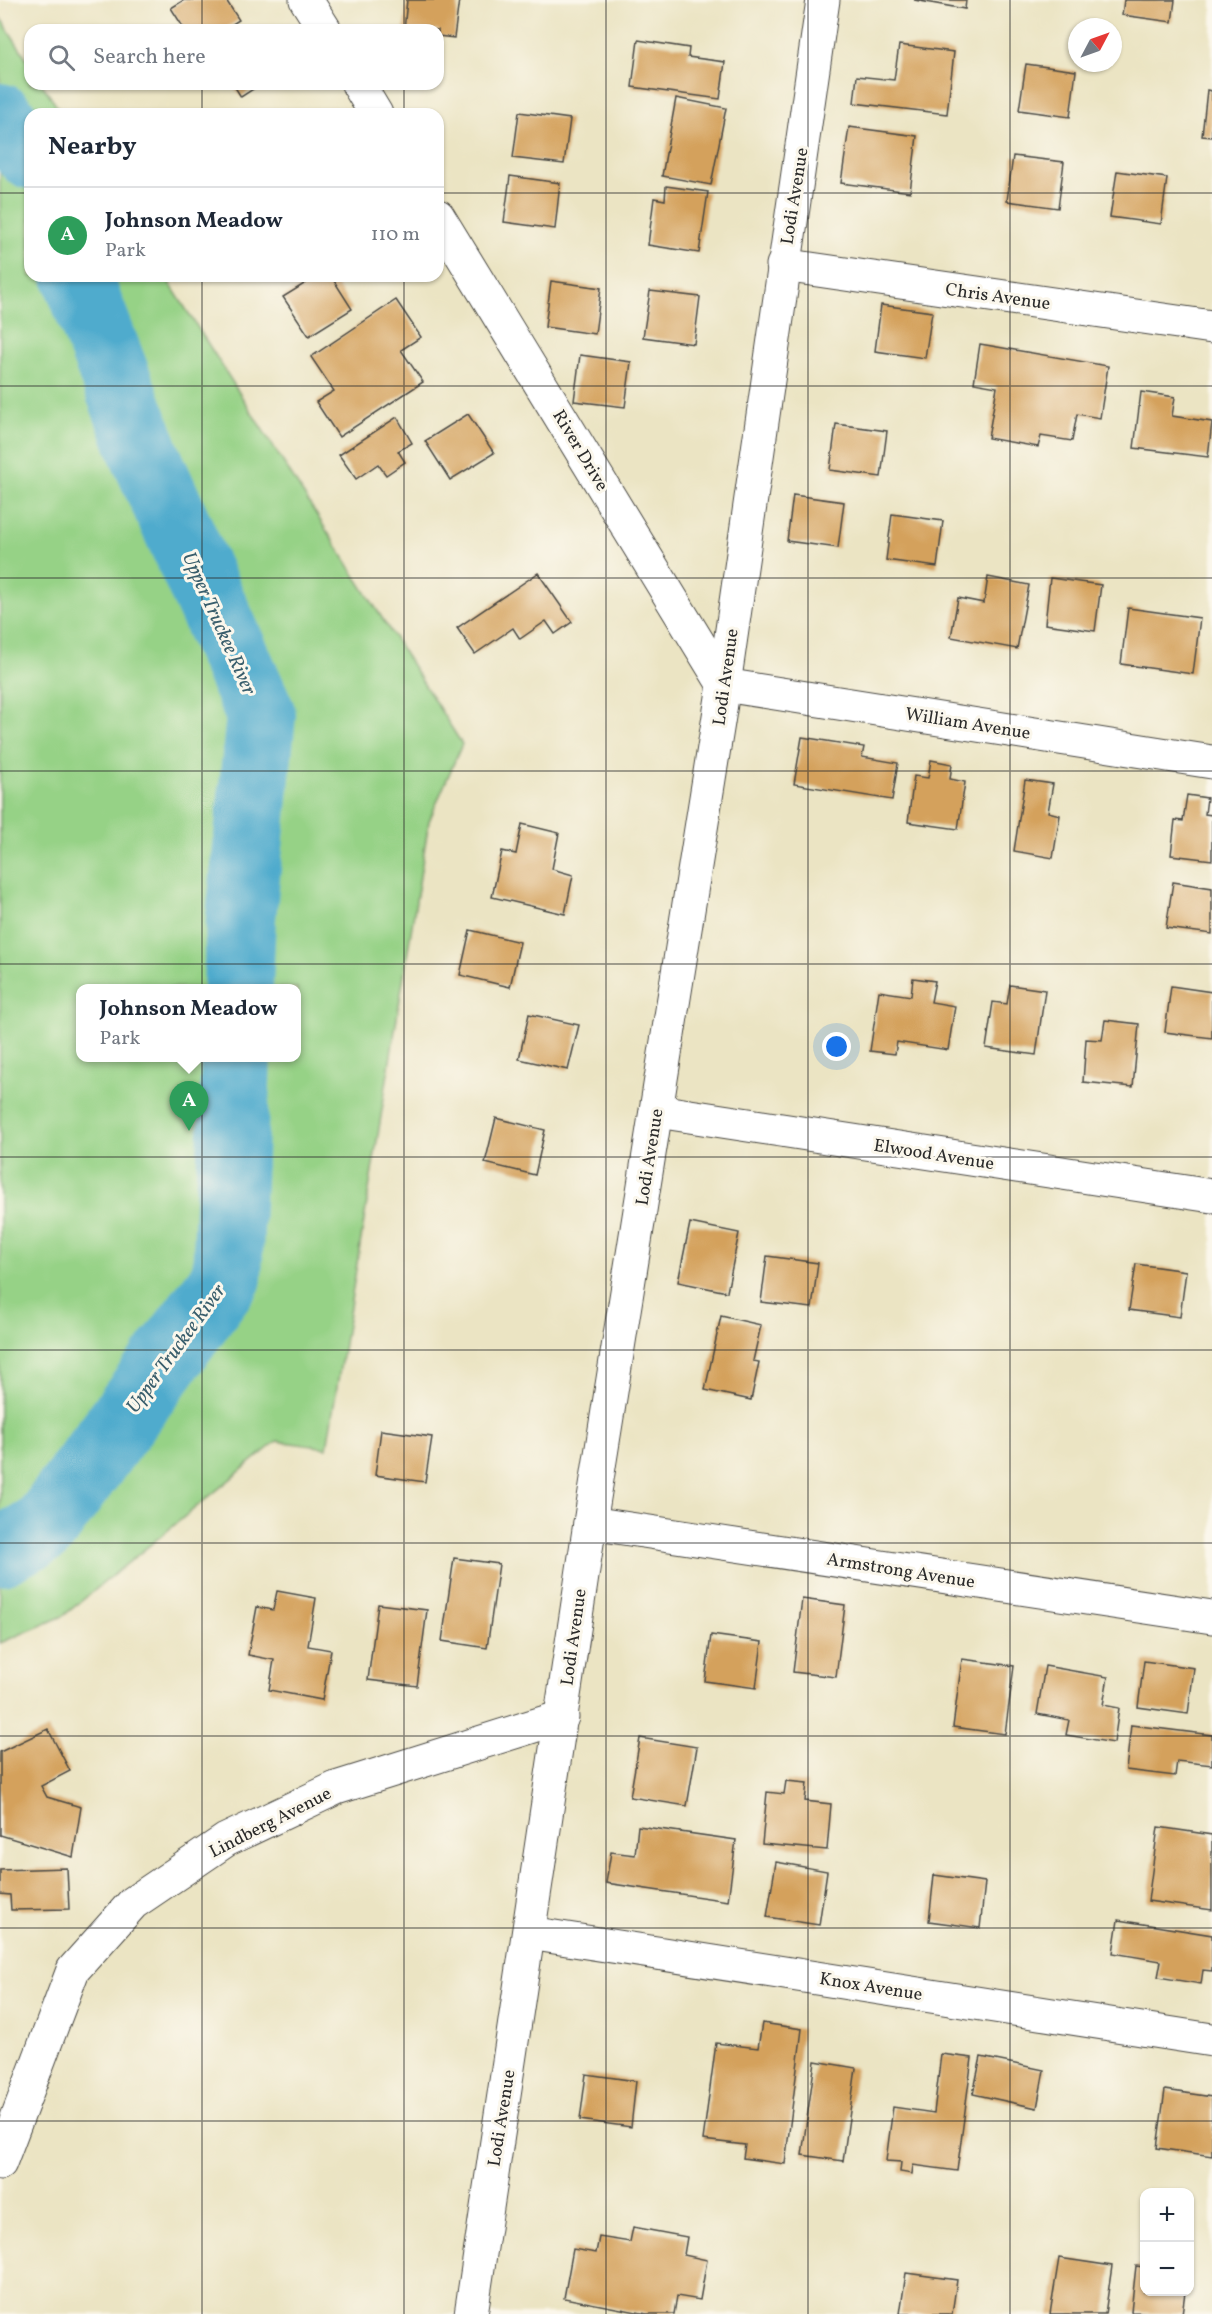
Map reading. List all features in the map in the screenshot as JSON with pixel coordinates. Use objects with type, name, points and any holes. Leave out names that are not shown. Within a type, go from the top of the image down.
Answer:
[{"type":"street","points":[[306,0],[320,24]]},
{"type":"street","name":"Lodi Avenue","points":[[471,2314],[590,1523],[724,685],[823,0]]},
{"type":"street","points":[[361,90],[372,108]]},
{"type":"street","name":"River Drive","points":[[444,226],[724,685]]},
{"type":"street","name":"Chris Avenue","points":[[783,265],[1212,327]]},
{"type":"street","name":"William Avenue","points":[[724,685],[1212,762]]},
{"type":"street","name":"Elwood Avenue","points":[[657,1111],[1212,1196]]},
{"type":"street","name":"Armstrong Avenue","points":[[590,1523],[1212,1617]]},
{"type":"street","name":"Lindberg Avenue","points":[[0,2163],[73,1970],[133,1903],[226,1840],[336,1788],[562,1717]]},
{"type":"street","name":"Knox Avenue","points":[[530,1933],[1212,2040]]},
{"type":"green space","points":[[0,17],[24,55],[24,90],[46,90],[58,108],[24,108],[24,282],[169,282],[462,744],[429,821],[327,1448],[277,1441],[63,1616],[0,1643]]},
{"type":"building","points":[[184,0],[226,0],[239,20],[233,24],[181,24],[171,8]]},
{"type":"building","points":[[407,0],[459,0],[454,38],[444,37],[444,24],[405,24]]},
{"type":"building","points":[[914,0],[966,0],[965,9]]},
{"type":"building","points":[[1124,0],[1175,0],[1172,22],[1122,15]]},
{"type":"building","points":[[638,40],[689,48],[688,57],[725,62],[720,99],[632,87]]},
{"type":"building","points":[[899,45],[954,52],[947,114],[854,103],[857,76],[894,80]]},
{"type":"building","points":[[1026,64],[1076,72],[1070,117],[1019,110]]},
{"type":"building","points":[[237,90],[252,90],[241,97]]},
{"type":"building","points":[[1207,90],[1212,91],[1212,137],[1202,136]]},
{"type":"building","points":[[676,98],[726,108],[711,185],[662,176]]},
{"type":"building","points":[[519,112],[570,119],[564,164],[513,158]]},
{"type":"building","points":[[849,127],[917,136],[910,192],[841,183]]},
{"type":"building","points":[[1013,156],[1064,162],[1058,208],[1007,201]]},
{"type":"building","points":[[1117,171],[1167,178],[1161,224],[1110,217]]},
{"type":"building","points":[[510,176],[560,183],[555,229],[504,222]]},
{"type":"building","points":[[666,186],[708,192],[699,253],[648,245],[654,198],[665,200]]},
{"type":"building","points":[[551,281],[601,288],[595,334],[545,327]]},
{"type":"building","points":[[307,282],[335,282],[352,309],[309,336],[283,297]]},
{"type":"building","points":[[650,291],[700,297],[694,344],[643,337]]},
{"type":"building","points":[[396,300],[421,337],[401,350],[423,382],[339,437],[316,402],[334,391],[311,357]]},
{"type":"building","points":[[881,305],[932,312],[925,358],[875,351]]},
{"type":"building","points":[[980,344],[1108,366],[1100,418],[1077,414],[1072,441],[1041,436],[1038,447],[988,438],[997,387],[974,383]]},
{"type":"building","points":[[580,355],[631,362],[625,407],[574,401]]},
{"type":"building","points":[[1141,392],[1175,397],[1172,416],[1212,422],[1208,457],[1134,448]]},
{"type":"building","points":[[468,414],[494,453],[450,480],[425,441]]},
{"type":"building","points":[[397,417],[412,443],[398,451],[405,462],[386,475],[378,464],[356,479],[339,455]]},
{"type":"building","points":[[836,424],[887,431],[881,477],[830,470]]},
{"type":"building","points":[[793,495],[844,502],[838,548],[787,541]]},
{"type":"building","points":[[892,514],[943,521],[937,567],[886,560]]},
{"type":"building","points":[[538,573],[572,622],[555,634],[546,621],[520,639],[513,628],[475,654],[457,628]]},
{"type":"building","points":[[988,577],[1029,585],[1017,649],[951,637],[958,598],[984,603]]},
{"type":"building","points":[[1050,578],[1101,585],[1095,631],[1045,624]]},
{"type":"building","points":[[1128,608],[1200,618],[1193,674],[1121,664]]},
{"type":"building","points":[[802,737],[864,747],[862,757],[898,763],[892,800],[794,784]]},
{"type":"building","points":[[931,760],[952,764],[950,779],[965,782],[958,829],[908,822],[914,776],[928,778]]},
{"type":"building","points":[[1025,780],[1053,784],[1048,812],[1060,815],[1053,858],[1014,851]]},
{"type":"building","points":[[1187,795],[1207,798],[1205,814],[1212,815],[1212,860],[1171,855],[1175,820],[1183,821]]},
{"type":"building","points":[[522,824],[559,833],[552,869],[573,875],[565,914],[492,897],[502,851],[516,854]]},
{"type":"building","points":[[1173,882],[1212,888],[1212,934],[1166,928]]},
{"type":"building","points":[[470,930],[520,942],[510,987],[460,975]]},
{"type":"building","points":[[913,978],[935,981],[931,1002],[955,1006],[948,1050],[897,1042],[895,1054],[870,1051],[879,991],[911,996]]},
{"type":"building","points":[[1010,985],[1045,990],[1036,1055],[986,1048],[993,1002],[1007,1004]]},
{"type":"building","points":[[1171,986],[1212,992],[1212,1038],[1165,1032]]},
{"type":"building","points":[[529,1014],[579,1025],[568,1070],[519,1059]]},
{"type":"building","points":[[1105,1020],[1139,1024],[1133,1087],[1083,1082],[1086,1039],[1102,1040]]},
{"type":"building","points":[[496,1118],[545,1130],[535,1175],[485,1163]]},
{"type":"building","points":[[690,1223],[739,1233],[727,1292],[678,1282]]},
{"type":"building","points":[[767,1256],[818,1263],[812,1308],[761,1302]]},
{"type":"building","points":[[1136,1264],[1186,1271],[1180,1317],[1129,1310]]},
{"type":"building","points":[[721,1316],[761,1325],[753,1361],[759,1362],[751,1400],[705,1390]]},
{"type":"building","points":[[381,1430],[432,1437],[425,1482],[375,1475]]},
{"type":"building","points":[[454,1558],[499,1564],[487,1648],[442,1641]]},
{"type":"building","points":[[277,1591],[316,1598],[308,1646],[331,1650],[322,1700],[269,1690],[274,1660],[248,1655],[257,1607],[273,1610]]},
{"type":"building","points":[[802,1599],[845,1605],[836,1677],[793,1672]]},
{"type":"building","points":[[378,1604],[427,1610],[417,1686],[368,1680]]},
{"type":"building","points":[[711,1635],[762,1642],[756,1688],[705,1681]]},
{"type":"building","points":[[962,1659],[1014,1666],[1005,1734],[953,1727]]},
{"type":"building","points":[[1144,1661],[1194,1668],[1188,1714],[1138,1707]]},
{"type":"building","points":[[1045,1666],[1108,1677],[1103,1705],[1119,1708],[1114,1743],[1066,1735],[1069,1720],[1037,1714]]},
{"type":"building","points":[[1131,1725],[1212,1735],[1212,1765],[1177,1761],[1175,1776],[1126,1770]]},
{"type":"building","points":[[48,1729],[70,1771],[41,1786],[47,1797],[81,1807],[73,1857],[0,1835],[0,1752]]},
{"type":"building","points":[[640,1738],[697,1747],[687,1806],[630,1797]]},
{"type":"building","points":[[786,1781],[807,1783],[805,1801],[831,1804],[827,1850],[762,1844],[767,1792],[784,1794]]},
{"type":"building","points":[[638,1826],[736,1840],[728,1901],[606,1883],[611,1852],[635,1855]]},
{"type":"building","points":[[1158,1827],[1212,1835],[1212,1910],[1148,1901]]},
{"type":"building","points":[[776,1862],[827,1871],[819,1925],[767,1917]]},
{"type":"building","points":[[67,1868],[69,1909],[11,1910],[10,1895],[0,1894],[0,1870]]},
{"type":"building","points":[[934,1875],[985,1882],[980,1928],[929,1921]]},
{"type":"building","points":[[1118,1920],[1212,1935],[1212,1971],[1203,1970],[1201,1984],[1158,1977],[1161,1961],[1113,1953]]},
{"type":"building","points":[[762,2023],[802,2029],[785,2164],[743,2158],[745,2145],[703,2140],[716,2043],[758,2048]]},
{"type":"building","points":[[941,2054],[972,2058],[957,2171],[913,2165],[912,2174],[900,2172],[901,2162],[886,2161],[893,2107],[934,2113]]},
{"type":"building","points":[[981,2057],[1044,2070],[1037,2108],[973,2094]]},
{"type":"building","points":[[815,2061],[856,2068],[843,2161],[802,2155]]},
{"type":"building","points":[[586,2074],[636,2081],[631,2127],[580,2120]]},
{"type":"building","points":[[1165,2090],[1212,2097],[1212,2156],[1157,2148]]},
{"type":"building","points":[[633,2227],[687,2237],[684,2255],[707,2260],[700,2300],[677,2296],[674,2314],[647,2314],[564,2298],[573,2249],[596,2253],[599,2237],[630,2242]]},
{"type":"building","points":[[1059,2258],[1112,2266],[1105,2314],[1050,2314]]},
{"type":"building","points":[[1136,2266],[1140,2266],[1140,2296],[1184,2296],[1182,2314],[1131,2312]]},
{"type":"building","points":[[906,2273],[957,2280],[952,2314],[900,2314]]},
{"type":"waterway","name":"Upper Truckee River","points":[[0,118],[24,147]]},
{"type":"waterway","name":"Upper Truckee River","points":[[79,282],[146,457],[261,715],[241,918],[238,984]]},
{"type":"waterway","name":"Upper Truckee River","points":[[0,1551],[43,1529],[227,1277],[236,1062]]},
{"type":"place","name":"Johnson Meadow","points":[[189,1131]]}]
